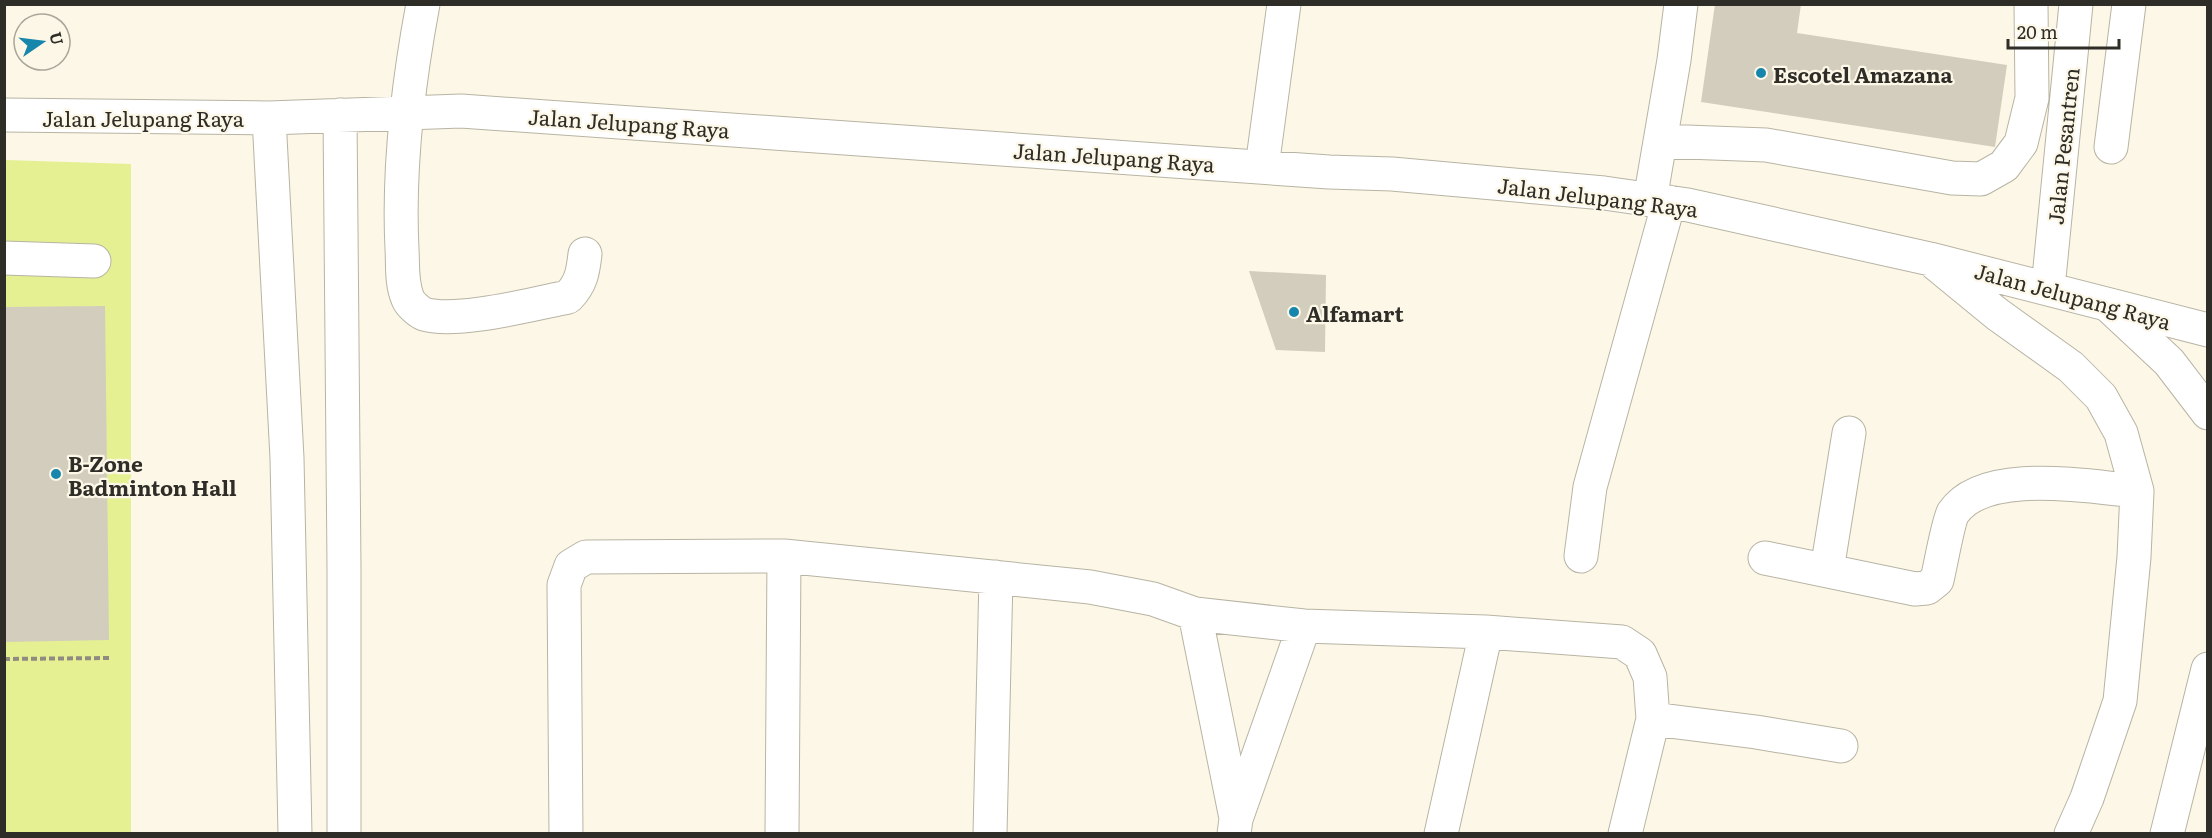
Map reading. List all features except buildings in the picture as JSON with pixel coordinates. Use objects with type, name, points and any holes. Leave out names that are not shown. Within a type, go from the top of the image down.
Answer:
[{"type":"main road","points":[[423,4],[408,113],[401,208],[404,283],[409,301],[422,314],[443,316],[471,315],[568,297],[577,288],[582,277],[585,254]]},
{"type":"main road","points":[[1262,167],[1284,4]]},
{"type":"main road","points":[[1581,556],[1590,487],[1660,201],[1660,141],[1681,4]]},
{"type":"main road","points":[[1660,141],[1766,145],[1952,178],[1981,179],[2004,166],[2021,143],[2032,98],[2031,4]]},
{"type":"main road","name":"Jalan Pesantren","points":[[2048,288],[2076,4]]},
{"type":"main road","points":[[2111,147],[2129,4]]},
{"type":"main road","name":"Jalan Jelupang Raya","points":[[4,115],[269,118],[461,111],[1392,174],[1604,193],[1660,201],[1930,259],[2208,330]]},
{"type":"main road","points":[[340,115],[344,834]]},
{"type":"main road","points":[[269,118],[288,458],[295,834]]},
{"type":"main road","points":[[4,258],[94,261]]},
{"type":"main road","points":[[1930,259],[1997,314],[2071,367],[2101,397],[2121,433],[2137,491],[2134,557],[2120,701],[2087,798],[2071,834]]},
{"type":"main road","points":[[2108,305],[2169,362],[2208,413]]},
{"type":"main road","points":[[1827,570],[1849,433]]},
{"type":"main road","points":[[1765,558],[1915,589],[1927,588],[1937,580],[1953,514],[1971,497],[1988,488],[2027,483],[2137,491]]},
{"type":"main road","points":[[782,834],[783,556]]},
{"type":"main road","points":[[566,834],[564,585],[571,566],[586,557],[783,556],[1090,587],[1153,599],[1195,614],[1304,626],[1486,632],[1622,642],[1640,654],[1650,677],[1653,720],[1625,834]]},
{"type":"main road","points":[[290,588],[344,568]]},
{"type":"main road","points":[[990,834],[996,577]]},
{"type":"main road","points":[[1195,614],[1235,826]]},
{"type":"main road","points":[[1235,826],[1304,626]]},
{"type":"main road","points":[[1441,834],[1486,632]]},
{"type":"main road","points":[[2167,834],[2208,669]]},
{"type":"main road","points":[[1653,720],[1756,732],[1840,746]]},
{"type":"path","points":[[4,659],[111,658]]},
{"type":"green space","points":[[5,160],[131,164],[131,833],[5,834]]},
{"type":"place","name":"Escotel Amazana","points":[[1761,73]]},
{"type":"place","name":"Alfamart","points":[[1294,312]]},
{"type":"place","name":"B-Zone Badminton Hall","points":[[56,474]]}]
